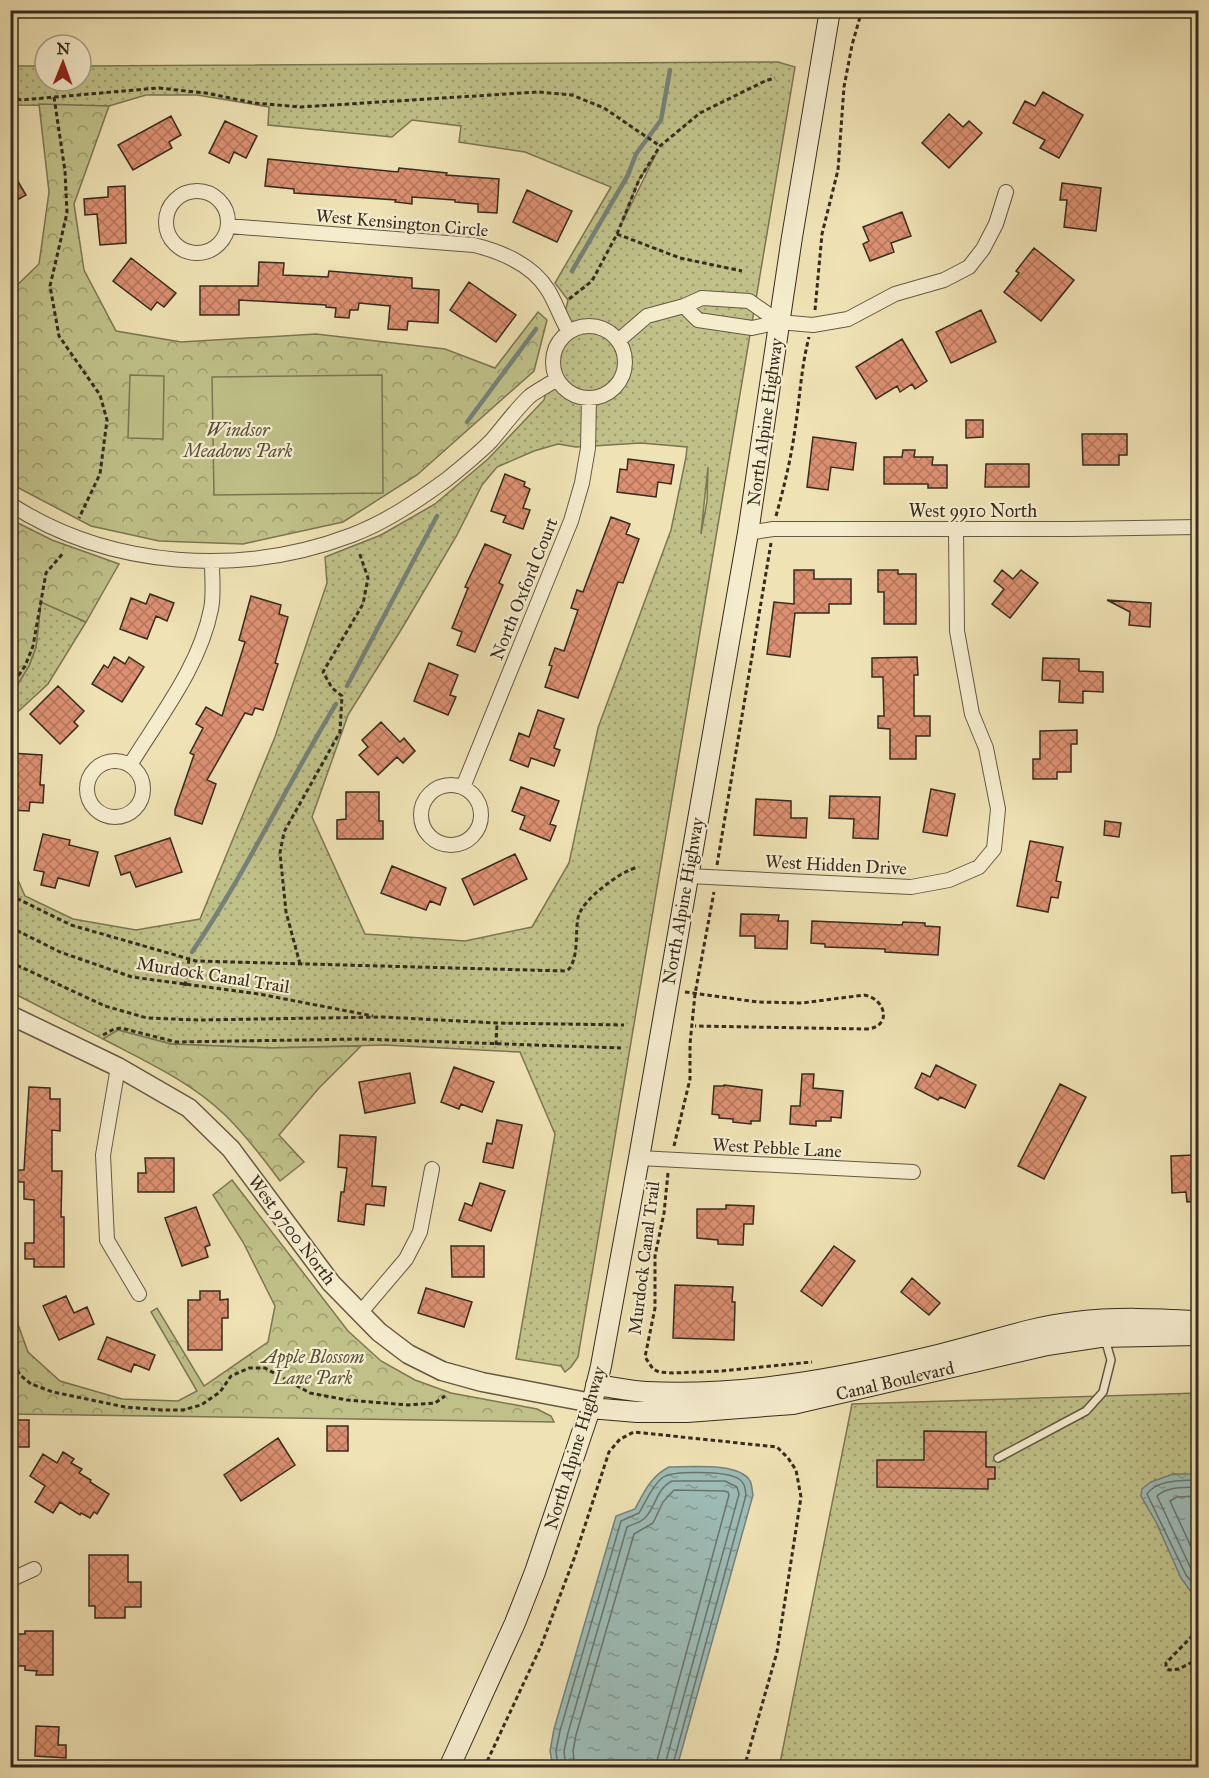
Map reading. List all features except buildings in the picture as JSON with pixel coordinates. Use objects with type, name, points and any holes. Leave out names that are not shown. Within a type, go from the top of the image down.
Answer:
[{"type":"main road","name":"North Alpine Highway","points":[[449,1767],[515,1623],[535,1572],[593,1398],[639,1158],[748,533],[779,322],[830,10]]},
{"type":"main road","name":"Canal Boulevard","points":[[1103,1328],[1198,1321]]},
{"type":"main road","name":"Canal Boulevard","points":[[593,1398],[654,1392],[778,1387],[822,1380],[927,1357],[1073,1322],[1103,1328],[1198,1335]]},
{"type":"street","points":[[201,190],[222,203],[227,214],[228,226],[224,237],[216,247],[205,252],[192,253],[181,249],[171,241],[166,230],[165,218],[169,206],[177,197],[189,191],[201,190]]},
{"type":"street","points":[[684,306],[698,320],[752,328],[779,322],[813,325],[848,319],[895,294],[944,280],[969,267],[983,249],[996,224],[1006,192]]},
{"type":"street","name":"West Kensington Circle","points":[[228,226],[474,245],[495,250],[513,258],[547,289],[569,332]]},
{"type":"street","points":[[618,341],[647,316],[684,306],[702,298],[749,301],[779,322]]},
{"type":"street","points":[[586,326],[595,327],[612,335],[618,341],[624,360],[621,378],[608,392],[589,398],[570,393],[557,379],[554,371],[554,353],[562,338],[569,332],[586,326]]},
{"type":"street","points":[[10,504],[48,524],[110,549],[212,563],[263,558],[316,547],[354,535],[400,511],[448,478],[489,442],[530,396],[557,379]]},
{"type":"street","name":"North Oxford Court","points":[[463,787],[571,521],[582,483],[588,448],[589,398]]},
{"type":"street","name":"West 9910 North","points":[[748,533],[773,529],[1198,526]]},
{"type":"street","name":"West Hidden Drive","points":[[687,876],[911,887],[949,880],[979,867],[994,849],[998,809],[986,748],[972,714],[957,631],[956,529]]},
{"type":"street","points":[[130,765],[184,678],[203,640],[212,607],[212,563]]},
{"type":"street","points":[[108,761],[123,761],[130,765],[142,777],[144,793],[141,801],[130,814],[122,817],[106,816],[98,812],[88,799],[87,783],[90,775],[101,764],[108,761]]},
{"type":"street","points":[[446,785],[463,787],[477,799],[482,817],[480,826],[475,834],[460,844],[441,844],[434,841],[424,830],[422,807],[431,793],[438,788],[446,785]]},
{"type":"street","name":"West 9700 North","points":[[10,1015],[118,1067],[189,1108],[231,1149],[331,1283],[379,1332],[408,1354],[442,1371],[482,1382],[593,1398]]},
{"type":"street","points":[[118,1067],[103,1155],[106,1240],[139,1294]]},
{"type":"street","name":"West Pebble Lane","points":[[639,1158],[913,1173]]},
{"type":"street","points":[[361,1312],[406,1259],[420,1232],[432,1168]]},
{"type":"street","points":[[10,1580],[34,1569]]},
{"type":"lane","points":[[998,1458],[1086,1411],[1103,1392],[1111,1360],[1103,1328]]},
{"type":"path","name":"Murdock Canal Trail","points":[[817,1361],[722,1371],[659,1372],[648,1364],[645,1357],[655,1308],[655,1256],[664,1213],[670,1161],[690,1079],[690,1044],[695,994],[773,529],[790,460],[800,374],[813,325],[822,234],[838,170],[844,87],[862,10]]},
{"type":"path","points":[[568,300],[591,281],[617,234],[639,180],[660,146],[700,113],[775,78]]},
{"type":"path","points":[[10,96],[21,100],[158,88],[206,93],[254,103],[301,107],[538,92],[572,95],[604,108],[660,146]]},
{"type":"path","points":[[54,97],[66,171],[67,213],[50,286],[59,336],[100,395],[107,420],[100,474],[79,518]]},
{"type":"path","points":[[617,234],[680,258],[742,272]]},
{"type":"path","points":[[10,688],[25,666],[33,646],[46,573],[64,552]]},
{"type":"path","points":[[300,964],[286,912],[280,853],[284,832],[340,732],[342,696],[332,688],[323,672],[363,604],[368,578],[359,552]]},
{"type":"path","points":[[10,895],[71,925],[189,959],[213,963],[565,970],[569,969],[573,963],[577,919],[581,908],[624,873],[638,867]]},
{"type":"path","name":"Murdock Canal Trail","points":[[10,927],[60,952],[132,977],[185,986],[259,994],[383,1017]]},
{"type":"path","points":[[185,986],[189,959]]},
{"type":"path","name":"Murdock Canal Trail","points":[[10,962],[105,1006],[147,1018],[198,1020],[383,1017],[496,1023],[624,1025]]},
{"type":"path","points":[[695,994],[758,1002],[802,1004],[864,995],[880,1003],[884,1015],[883,1020],[876,1027],[866,1029],[695,1026]]},
{"type":"path","points":[[496,1023],[496,1045]]},
{"type":"path","points":[[103,1035],[121,1028],[176,1042],[362,1039],[621,1048]]},
{"type":"path","points":[[10,1357],[20,1375],[31,1384],[63,1394],[125,1407],[183,1410],[201,1405],[220,1392],[231,1376],[249,1368],[265,1368],[310,1393],[347,1400],[408,1405],[435,1402],[445,1396]]},
{"type":"path","points":[[484,1767],[541,1646],[575,1556],[609,1452],[620,1439],[634,1432],[777,1447],[796,1470],[801,1497],[777,1652],[744,1767]]},
{"type":"path","points":[[1198,1630],[1166,1663],[1166,1667],[1175,1671],[1198,1659]]},
{"type":"path","points":[[916,1767],[929,1764]]},
{"type":"green space","points":[[778,62],[795,67],[578,1357],[565,1372],[561,1366],[516,1359],[555,1134],[520,1052],[385,1045],[270,1048],[171,1044],[118,1030],[103,1039],[11,992],[10,862],[25,896],[73,919],[136,930],[200,919],[275,737],[327,583],[325,557],[381,535],[435,504],[488,459],[544,400],[568,300],[555,283],[611,187],[525,152],[459,142],[461,126],[412,120],[392,137],[268,125],[269,107],[197,95],[146,95],[109,106],[14,105],[11,103],[11,66],[33,66],[33,93],[93,93],[93,66]],"holes":[[[656,154],[623,221],[639,180]],[[641,443],[687,447],[686,457],[671,530],[598,728],[569,863],[532,927],[465,941],[365,934],[312,817],[348,715],[457,535],[482,485],[497,467],[534,451],[558,444],[576,447]],[[708,467],[707,501],[701,534]]]},
{"type":"green space","name":"Windsor Meadows Park","points":[[39,104],[109,106],[74,204],[84,270],[116,331],[181,342],[316,334],[445,349],[495,368],[538,312],[547,320],[534,371],[417,475],[343,522],[243,544],[159,541],[91,526],[11,484],[10,292],[39,264],[49,192]]},
{"type":"green space","points":[[130,375],[164,376],[163,439],[128,438]]},
{"type":"green space","points":[[382,375],[383,493],[214,495],[212,377]]},
{"type":"green space","points":[[12,520],[52,540],[119,564],[86,622],[41,602],[36,647],[29,666],[11,695],[10,527]]},
{"type":"green space","points":[[41,602],[86,622],[48,684],[11,718],[11,695],[29,666],[36,647]]},
{"type":"green space","points":[[118,1030],[171,1044],[270,1048],[361,1046],[319,1088],[279,1135],[304,1162],[280,1181],[239,1130],[210,1102],[166,1072],[103,1039]]},
{"type":"green space","name":"Apple Blossom Lane Park","points":[[232,1180],[348,1331],[381,1361],[415,1380],[451,1393],[537,1409],[551,1416],[554,1422],[11,1414],[11,1288],[12,1308],[28,1352],[60,1381],[122,1399],[178,1401],[197,1391],[151,1312],[157,1308],[204,1386],[268,1342],[275,1306],[243,1242],[213,1195]]},
{"type":"green space","points":[[1198,1393],[1198,1767],[779,1768],[852,1404]]},
{"type":"water","points":[[700,1466],[736,1471],[750,1481],[753,1495],[677,1767],[553,1767],[550,1751],[554,1729],[616,1516],[635,1509],[653,1480],[669,1467]]},
{"type":"water","points":[[1173,1474],[1198,1474],[1198,1594],[1191,1592],[1181,1578],[1156,1522],[1141,1496],[1142,1489],[1151,1482]]},
{"type":"waterway","points":[[572,271],[628,175],[636,154],[661,120],[670,70]]},
{"type":"waterway","points":[[467,422],[536,329]]},
{"type":"waterway","points":[[347,686],[437,516]]},
{"type":"waterway","points":[[192,952],[212,922],[336,704]]}]
